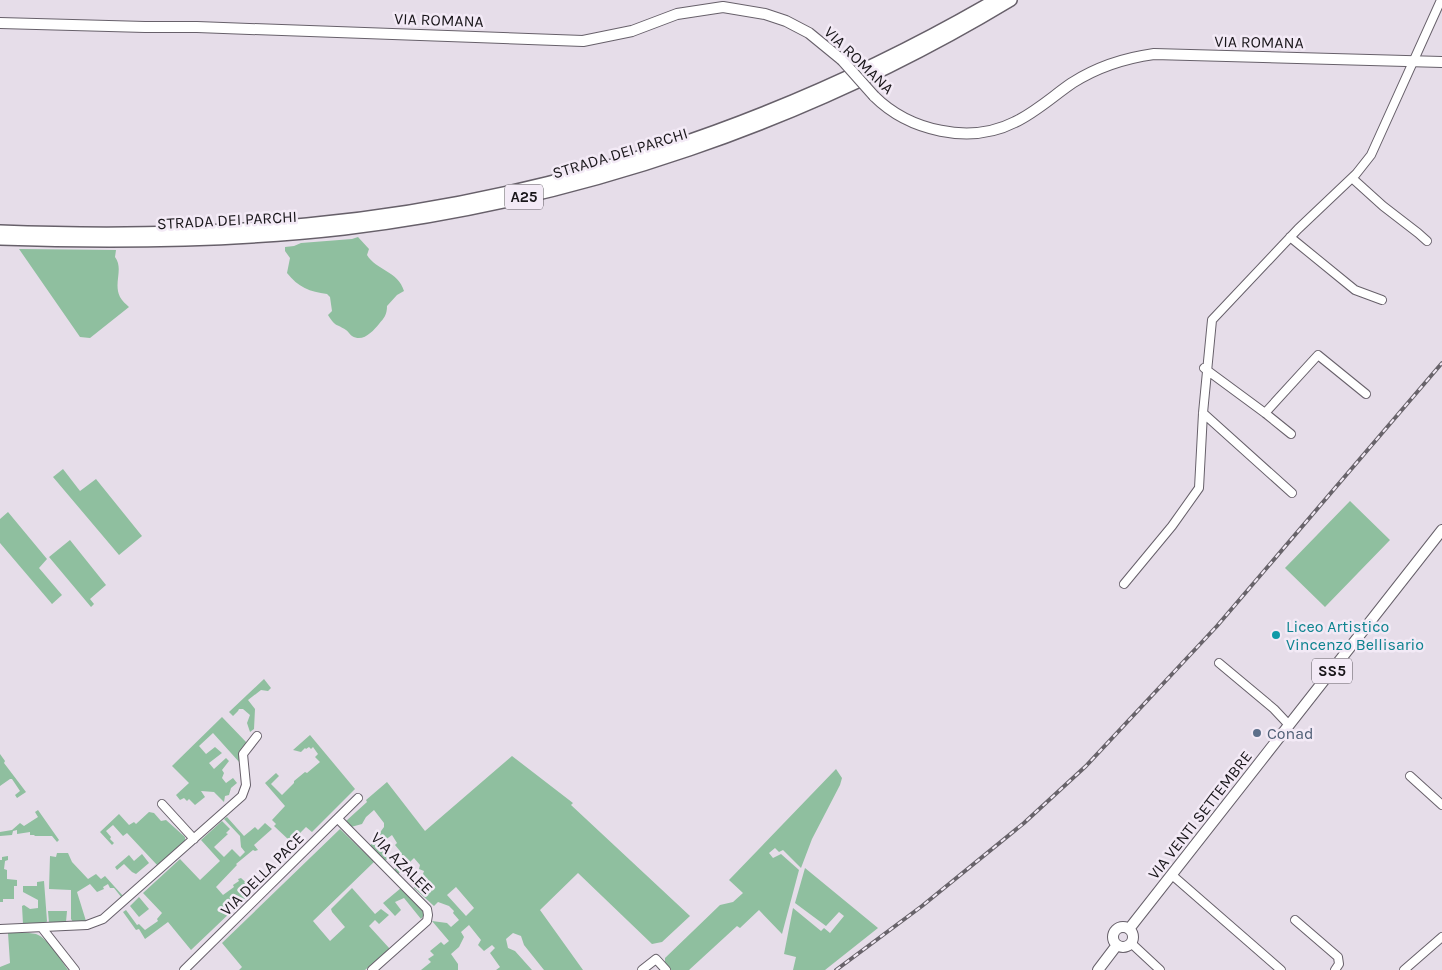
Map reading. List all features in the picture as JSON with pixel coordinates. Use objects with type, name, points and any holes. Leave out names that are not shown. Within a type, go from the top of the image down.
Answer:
[{"type":"highway","name":"STRADA DEI PARCHI","points":[[0,230],[150,233],[276,227],[408,211],[528,188],[646,155],[761,114],[889,58],[995,0]]},
{"type":"highway","name":"STRADA DEI PARCHI","points":[[0,239],[153,241],[275,235],[389,222],[474,208],[536,194],[648,163],[784,114],[825,97],[900,61],[1011,0]]},
{"type":"main road","name":"VIA ROMANA","points":[[0,23],[197,27],[583,41],[632,31],[677,14],[723,7],[765,14],[786,21],[809,33],[842,60],[883,105],[906,120],[932,129],[956,133],[982,132],[1014,123],[1089,73],[1113,63],[1154,54],[1442,62]]},
{"type":"main road","name":"VIA VENTI SETTEMBRE","points":[[1129,929],[1442,530]]},
{"type":"main road","name":"SS5","points":[[1098,970],[1117,945],[1113,937],[1115,931],[1123,927],[1129,929]]},
{"type":"main road","points":[[1117,945],[1126,946],[1131,943],[1132,934],[1129,929]]},
{"type":"street","points":[[1124,584],[1172,526],[1199,488],[1206,369],[1212,320],[1290,237],[1352,178],[1371,155],[1442,0]]},
{"type":"street","points":[[1352,178],[1383,206],[1427,241]]},
{"type":"street","points":[[1290,237],[1355,290],[1382,300]]},
{"type":"street","points":[[1265,413],[1318,355],[1366,394]]},
{"type":"street","points":[[1206,369],[1291,434]]},
{"type":"street","points":[[1203,413],[1292,493]]},
{"type":"street","points":[[1219,663],[1274,709],[1289,725]]},
{"type":"street","points":[[0,929],[87,925],[103,919],[244,792],[246,786],[243,754],[257,736]]},
{"type":"street","points":[[1410,776],[1442,805]]},
{"type":"street","name":"VIA DELLA PACE","points":[[184,970],[358,798]]},
{"type":"street","points":[[162,804],[194,839]]},
{"type":"street","name":"VIA AZALEE","points":[[338,819],[427,909],[427,921],[372,970]]},
{"type":"street","points":[[1172,875],[1281,970]]},
{"type":"street","points":[[1295,920],[1338,957],[1339,964],[1335,970]]},
{"type":"street","points":[[42,928],[75,970]]},
{"type":"street","points":[[1404,970],[1442,937]]},
{"type":"street","points":[[1131,943],[1160,970]]},
{"type":"street","points":[[642,970],[656,959],[666,970]]},
{"type":"green space","points":[[358,237],[369,249],[367,255],[371,260],[397,279],[404,291],[397,295],[387,306],[385,316],[374,330],[364,337],[356,338],[335,324],[328,315],[332,311],[330,297],[327,294],[305,288],[287,273],[290,258],[285,251],[285,247],[301,243]]},
{"type":"green space","points":[[19,249],[116,250],[115,257],[119,266],[118,292],[129,307],[90,338],[80,337]]},
{"type":"green space","points":[[63,469],[80,491],[96,479],[142,536],[119,555],[53,477]]},
{"type":"green space","points":[[1350,501],[1390,540],[1325,607],[1285,568]]},
{"type":"green space","points":[[8,512],[47,559],[39,568],[62,595],[52,604],[0,543],[0,519]]},
{"type":"green space","points":[[70,540],[106,585],[90,599],[94,604],[91,607],[49,557]]},
{"type":"green space","points":[[264,679],[271,688],[268,691],[261,690],[248,700],[255,709],[254,729],[250,732],[247,723],[250,715],[243,709],[239,709],[233,716],[229,712]]},
{"type":"green space","points":[[222,717],[247,743],[241,754],[240,763],[213,733],[199,746],[206,754],[215,747],[222,753],[209,763],[214,769],[226,758],[229,761],[222,770],[224,773],[222,778],[226,783],[233,778],[237,783],[231,788],[229,795],[225,796],[224,802],[214,792],[201,791],[205,797],[195,805],[189,799],[187,801],[184,798],[180,800],[176,795],[189,783],[172,766]]},
{"type":"green space","points":[[310,735],[355,789],[312,832],[306,827],[291,842],[274,826],[276,824],[272,820],[285,806],[265,783],[276,773],[279,776],[271,784],[282,795],[294,781],[320,762],[315,757],[318,754],[313,747],[311,749],[309,747],[305,748],[301,752],[293,750]]},
{"type":"green space","points":[[0,754],[5,761],[4,763],[26,792],[17,798],[15,795],[20,791],[12,779],[0,786]]},
{"type":"green space","points":[[512,756],[573,803],[571,805],[690,916],[662,942],[652,944],[578,873],[540,910],[583,970],[544,970],[524,945],[521,936],[513,933],[506,939],[508,948],[515,951],[532,970],[496,970],[500,967],[490,953],[495,948],[492,945],[484,951],[478,945],[481,940],[469,925],[461,932],[464,937],[459,947],[451,954],[458,964],[458,970],[421,970],[431,962],[428,959],[434,955],[430,951],[441,942],[444,945],[449,941],[432,921],[447,923],[451,927],[459,920],[449,906],[438,902],[434,906],[414,888],[415,885],[421,887],[426,885],[427,879],[423,874],[424,871],[419,869],[420,865],[414,858],[398,874],[394,870],[405,858],[395,845],[397,843],[392,835],[381,843],[385,848],[383,850],[389,856],[385,862],[370,846],[384,827],[384,823],[374,810],[366,817],[362,824],[351,827],[346,821],[387,782],[425,831]],"holes":[[[456,887],[474,908],[466,916],[447,895]]]},
{"type":"green space","points":[[836,769],[842,778],[840,785],[812,839],[801,868],[783,850],[779,852],[775,848],[769,853],[773,858],[781,854],[799,870],[782,934],[759,910],[740,928],[737,926],[689,970],[671,970],[665,963],[665,958],[720,905],[733,902],[743,893],[729,880]]},
{"type":"green space","points":[[38,810],[59,840],[57,842],[52,836],[35,836],[30,835],[30,832],[17,834],[17,830],[13,831],[12,835],[0,836],[0,832],[12,830],[20,823],[24,826],[38,817],[35,812]]},
{"type":"green space","points":[[149,812],[154,813],[161,821],[166,820],[185,837],[185,843],[158,866],[127,833],[123,836],[113,825],[106,831],[114,843],[112,845],[100,832],[119,814],[129,825],[134,822],[136,824]]},
{"type":"green space","points":[[227,817],[244,836],[255,827],[258,830],[265,823],[272,829],[254,845],[258,850],[253,850],[236,864],[216,887],[223,895],[234,887],[233,885],[241,878],[254,890],[191,950],[168,922],[145,939],[139,929],[136,930],[123,912],[126,910],[137,925],[139,924],[145,930],[158,921],[157,919],[162,913],[143,893],[180,859],[200,880],[220,861],[201,840],[222,821],[230,829],[226,833],[228,834],[214,847],[224,857],[232,849],[240,857],[245,852],[241,847],[240,836],[224,819]]},
{"type":"green space","points":[[340,829],[374,862],[313,921],[330,941],[345,927],[331,909],[352,888],[375,914],[381,909],[389,915],[379,924],[375,920],[369,926],[390,949],[365,970],[239,970],[242,967],[222,943]]},
{"type":"green space","points":[[57,853],[68,853],[72,862],[88,879],[96,874],[101,879],[105,876],[123,896],[122,898],[108,884],[103,887],[104,889],[97,892],[90,884],[77,892],[86,921],[73,922],[71,919],[71,890],[49,889],[50,856],[56,857]]},
{"type":"green space","points":[[142,854],[149,863],[136,874],[124,864],[117,870],[115,867],[129,855],[134,861]]},
{"type":"green space","points":[[8,856],[4,869],[7,870],[7,879],[17,880],[17,886],[14,886],[14,899],[3,899],[3,902],[0,902],[0,860],[2,860],[2,857]]},
{"type":"green space","points":[[805,868],[878,928],[825,970],[793,970],[796,957],[784,954],[793,908],[821,931],[824,928],[830,933],[844,916],[839,912],[826,926],[795,903]]},
{"type":"green space","points":[[44,881],[47,921],[46,923],[23,924],[22,906],[24,905],[30,909],[38,908],[38,900],[23,892],[23,886],[37,886],[37,882]]},
{"type":"green space","points":[[401,888],[423,909],[424,915],[421,919],[404,898],[395,902],[401,910],[395,916],[383,903]]},
{"type":"green space","points":[[139,897],[149,909],[139,917],[130,906]]},
{"type":"green space","points":[[48,911],[67,911],[66,922],[49,923]]},
{"type":"green space","points":[[8,933],[29,933],[41,936],[68,970],[0,970],[0,967],[10,963]]},
{"type":"railway","points":[[836,970],[922,906],[1024,823],[1086,766],[1217,626],[1442,363]]},
{"type":"place","name":"Liceo Artistico Vincenzo Bellisario","points":[[1276,635]]},
{"type":"place","name":"Conad","points":[[1257,733]]}]
